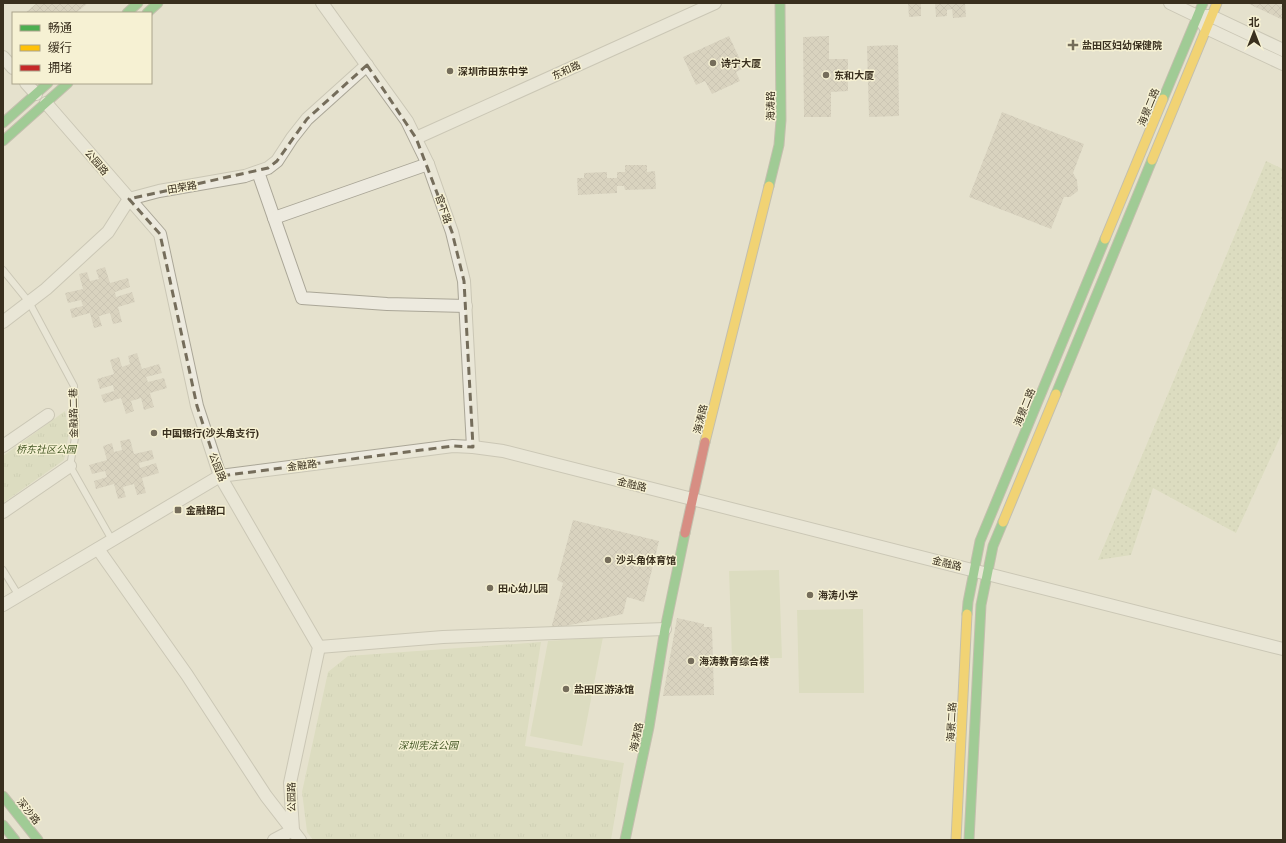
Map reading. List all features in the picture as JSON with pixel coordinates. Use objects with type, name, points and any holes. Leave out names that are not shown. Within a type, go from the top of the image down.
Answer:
[{"type":"street","points":[[128,12],[138,3]]},
{"type":"street","points":[[148,12],[158,3]]},
{"type":"street","name":"官下路","points":[[322,3],[407,121],[428,164],[459,256],[464,281],[472,447]]},
{"type":"street","name":"东和路","points":[[416,138],[715,3]]},
{"type":"street","name":"海涛路","points":[[625,840],[649,726],[665,629],[692,499],[779,145],[781,120],[780,3]]},
{"type":"street","points":[[1170,3],[1197,16],[1211,16],[1283,50]]},
{"type":"street","name":"海景二路","points":[[956,840],[968,602],[980,542],[1203,3]]},
{"type":"street","points":[[970,840],[981,606],[993,546],[1216,3]]},
{"type":"street","points":[[1197,16],[1206,28],[1283,64]]},
{"type":"street","points":[[3,57],[12,67]]},
{"type":"street","name":"田荣路","points":[[129,199],[145,194],[258,172],[268,168],[277,161],[307,119],[367,65]]},
{"type":"street","points":[[27,84],[36,94]]},
{"type":"street","points":[[3,123],[47,84]]},
{"type":"street","points":[[3,141],[67,84]]},
{"type":"street","name":"公园路","points":[[46,103],[160,234],[197,406],[220,476],[319,647],[290,783],[293,830]]},
{"type":"street","points":[[274,218],[428,164]]},
{"type":"street","points":[[258,172],[302,298],[387,304],[466,306]]},
{"type":"street","points":[[3,322],[29,302],[108,232],[129,199]]},
{"type":"street","points":[[3,446],[48,415]]},
{"type":"street","name":"金融路","points":[[3,605],[220,476],[452,446],[503,451],[1283,649]]},
{"type":"street","points":[[3,512],[70,466]]},
{"type":"street","points":[[98,549],[187,675],[266,796],[300,840]]},
{"type":"street","points":[[319,647],[442,637],[665,629]]},
{"type":"street","name":"深沙路","points":[[3,796],[38,840]]},
{"type":"street","points":[[3,825],[15,840]]},
{"type":"street","points":[[274,840],[293,830]]},
{"type":"lane","name":"金融路二巷","points":[[3,270],[29,302],[74,386],[76,432],[70,466]]},
{"type":"lane","points":[[70,466],[112,540]]},
{"type":"lane","points":[[3,570],[19,596]]},
{"type":"highlighted area","points":[[367,65],[416,138],[452,232],[464,281],[473,447],[453,446],[220,476],[197,406],[160,234],[129,199],[268,168],[277,161],[307,119]]},
{"type":"green space","points":[[1266,161],[1283,169],[1283,431],[1236,533],[1153,488],[1131,555],[1098,560]]},
{"type":"green space","name":"桥东社区公园","points":[[65,411],[69,433],[64,460],[3,503],[3,456]]},
{"type":"green space","points":[[779,570],[782,658],[732,659],[729,571]]},
{"type":"green space","points":[[863,609],[864,693],[799,693],[797,610]]},
{"type":"green space","name":"盐田区游泳馆","points":[[603,637],[582,746],[530,736],[548,641]]},
{"type":"green space","name":"深圳宪法公园","points":[[541,642],[525,746],[624,763],[611,840],[313,840],[307,832],[302,792],[328,672],[348,656]]},
{"type":"building","points":[[37,3],[88,3],[77,12],[26,12]]},
{"type":"building","points":[[908,3],[921,3],[921,16],[909,17]]},
{"type":"building","points":[[935,3],[965,3],[966,17],[953,18],[952,9],[947,10],[947,16],[936,17]]},
{"type":"building","points":[[1283,3],[1283,20],[1249,4]]},
{"type":"building","name":"诗宁大厦","points":[[729,36],[744,68],[736,72],[740,81],[712,94],[705,81],[696,85],[683,57]]},
{"type":"building","name":"东和大厦","points":[[829,36],[829,59],[848,59],[848,91],[831,92],[831,117],[804,117],[803,37]]},
{"type":"building","points":[[898,45],[899,116],[869,117],[867,46]]},
{"type":"building","points":[[1002,112],[1084,144],[1073,173],[1077,180],[1078,191],[1070,197],[1064,197],[1051,229],[969,197]]},
{"type":"building","points":[[625,165],[647,165],[647,172],[655,171],[656,189],[625,190],[624,186],[617,186],[617,193],[578,195],[577,178],[584,178],[584,173],[607,172],[607,178],[617,178],[617,172],[625,172]]},
{"type":"building","points":[[105,267],[110,283],[128,278],[130,287],[115,292],[116,297],[132,292],[135,302],[118,307],[122,322],[113,324],[110,313],[99,316],[102,326],[94,328],[90,313],[72,318],[70,309],[83,306],[81,300],[68,303],[65,293],[83,289],[79,274],[87,272],[90,281],[99,279],[96,270]]},
{"type":"building","points":[[137,353],[142,369],[159,364],[162,373],[146,377],[148,382],[164,378],[167,388],[150,393],[154,407],[144,410],[141,398],[131,401],[134,411],[126,414],[121,398],[104,403],[101,395],[114,391],[113,385],[100,389],[97,379],[114,374],[110,360],[119,357],[122,367],[130,364],[128,356]]},
{"type":"building","points":[[130,439],[134,454],[152,450],[154,459],[139,463],[140,468],[156,463],[159,473],[142,478],[146,493],[137,495],[134,484],[123,487],[126,497],[118,499],[114,484],[96,489],[94,481],[107,477],[105,471],[92,474],[89,465],[107,460],[103,446],[112,443],[114,452],[122,450],[120,441]]},
{"type":"building","name":"沙头角体育馆","points":[[573,520],[659,541],[644,602],[627,597],[623,614],[551,629],[563,583],[557,580]]},
{"type":"building","name":"海涛教育综合楼","points":[[677,618],[704,624],[704,627],[712,627],[714,695],[663,696]]},
{"type":"traffic: fast","points":[[128,12],[138,3]]},
{"type":"traffic: fast","points":[[148,12],[158,3]]},
{"type":"traffic: fast","points":[[769,186],[779,145],[781,120],[780,3]]},
{"type":"traffic: fast","points":[[1163,99],[1203,3]]},
{"type":"traffic: fast","points":[[3,123],[47,84]]},
{"type":"traffic: fast","points":[[3,141],[67,84]]},
{"type":"traffic: fast","points":[[1056,394],[1152,160]]},
{"type":"traffic: fast","points":[[967,614],[980,541],[1105,239]]},
{"type":"traffic: fast","points":[[969,840],[981,605],[993,546],[1003,522]]},
{"type":"traffic: fast","points":[[625,840],[649,727],[665,629],[685,533]]},
{"type":"traffic: fast","points":[[3,796],[38,840]]},
{"type":"traffic: fast","points":[[3,825],[15,840]]},
{"type":"traffic: slow","points":[[1152,160],[1217,3]]},
{"type":"traffic: slow","points":[[1105,239],[1163,99]]},
{"type":"traffic: slow","points":[[705,442],[769,186]]},
{"type":"traffic: slow","points":[[1003,522],[1056,394]]},
{"type":"traffic: slow","points":[[956,840],[967,614]]},
{"type":"traffic: jam","points":[[685,533],[705,442]]},
{"type":"place","name":"盐田区妇幼保健院","points":[[1073,45]]},
{"type":"place","name":"诗宁大厦","points":[[713,63]]},
{"type":"place","name":"深圳市田东中学","points":[[450,71]]},
{"type":"place","name":"东和大厦","points":[[826,75]]},
{"type":"place","name":"中国银行(沙头角支行)","points":[[154,433]]},
{"type":"place","name":"金融路口","points":[[178,510]]},
{"type":"place","name":"沙头角体育馆","points":[[608,560]]},
{"type":"place","name":"田心幼儿园","points":[[490,588]]},
{"type":"place","name":"海涛小学","points":[[810,595]]},
{"type":"place","name":"海涛教育综合楼","points":[[691,661]]},
{"type":"place","name":"盐田区游泳馆","points":[[566,689]]}]
